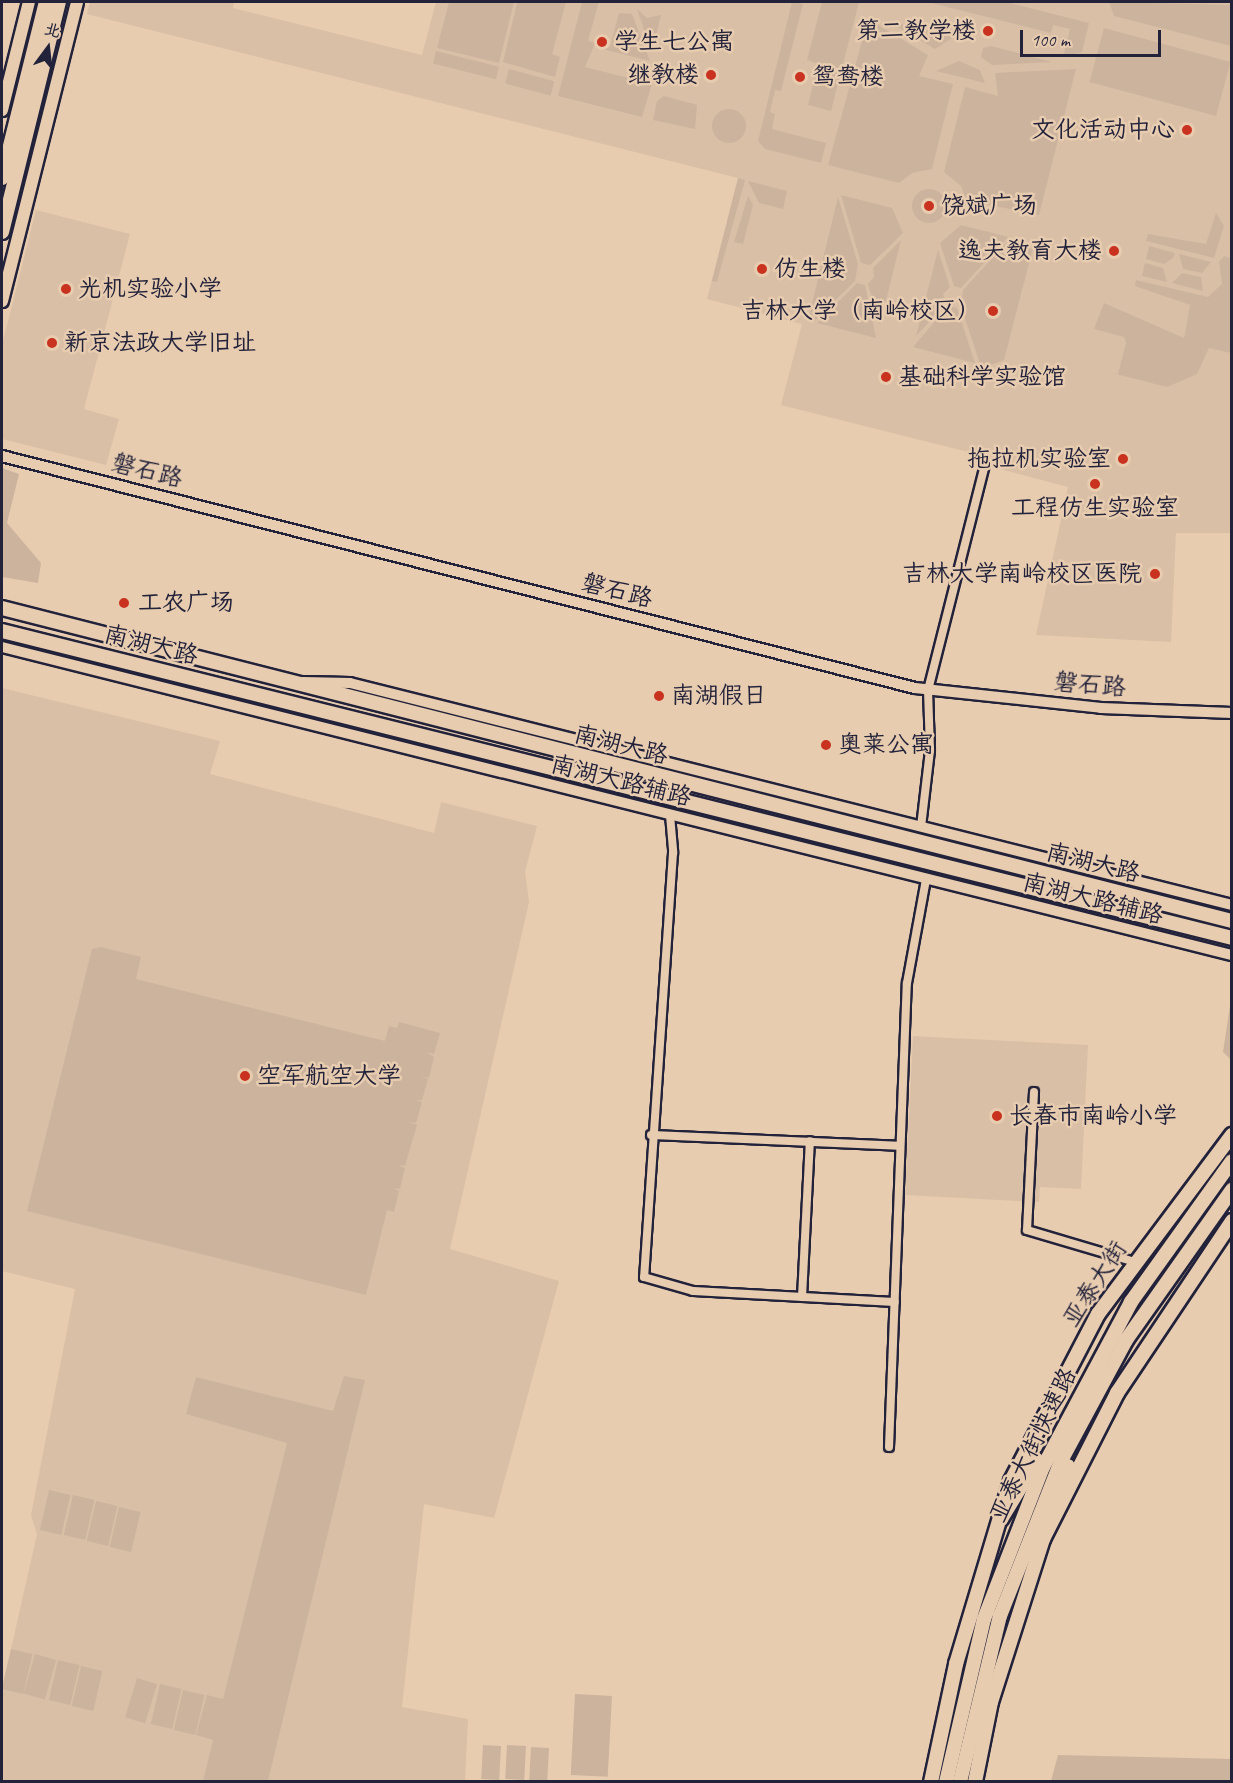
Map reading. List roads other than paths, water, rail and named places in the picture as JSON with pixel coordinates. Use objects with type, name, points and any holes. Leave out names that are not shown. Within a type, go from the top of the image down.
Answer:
[{"type":"main road","points":[[2,110],[29,2]]},
{"type":"main road","points":[[2,178],[46,2]]},
{"type":"main road","points":[[2,232],[59,2]]},
{"type":"main road","points":[[2,301],[76,2]]},
{"type":"main road","name":"南湖大路","points":[[2,608],[295,682],[341,698],[1232,921]]},
{"type":"main road","name":"南湖大路","points":[[2,630],[1232,938]]},
{"type":"main road","name":"亚泰大街","points":[[931,1782],[956,1664],[1011,1481],[1098,1314],[1232,1135]]},
{"type":"main road","name":"亚泰大街快速路","points":[[946,1782],[968,1679],[1008,1550],[1054,1442],[1131,1302],[1232,1161]]},
{"type":"main road","name":"亚泰大街快速路","points":[[960,1782],[990,1650],[1023,1551],[1062,1459],[1146,1311],[1232,1190]]},
{"type":"main road","points":[[1043,1539],[1117,1393],[1232,1221]]},
{"type":"main road","points":[[1001,1519],[1085,1370],[1116,1328]]},
{"type":"main road","points":[[975,1782],[993,1693],[1069,1464],[1133,1333]]},
{"type":"street","name":"磐石路","points":[[2,456],[928,690],[1145,711],[1232,713]]},
{"type":"street","points":[[921,827],[930,750],[928,690],[985,464]]},
{"type":"street","name":"南湖大路辅路","points":[[2,647],[1232,955]]},
{"type":"street","name":"南湖大路辅路","points":[[295,682],[350,683],[1232,905]]},
{"type":"street","points":[[670,816],[673,853],[651,1135],[644,1277],[693,1291],[895,1302]]},
{"type":"street","points":[[889,1447],[907,983],[927,879]]},
{"type":"street","points":[[1034,1092],[1027,1230],[1135,1262]]},
{"type":"street","points":[[651,1135],[900,1146]]},
{"type":"street","points":[[802,1297],[810,1141]]},
{"type":"place","name":"第二教学楼","points":[[988,31]]},
{"type":"place","name":"学生七公寓","points":[[602,42]]},
{"type":"place","name":"继教楼","points":[[711,75]]},
{"type":"place","name":"鸳鸯楼","points":[[800,77]]},
{"type":"place","name":"文化活动中心","points":[[1187,130]]},
{"type":"place","name":"饶斌广场","points":[[929,206]]},
{"type":"place","name":"逸夫教育大楼","points":[[1114,251]]},
{"type":"place","name":"仿生楼","points":[[762,269]]},
{"type":"place","name":"光机实验小学","points":[[66,289]]},
{"type":"place","name":"吉林大学（南岭校区）","points":[[993,311]]},
{"type":"place","name":"新京法政大学旧址","points":[[52,343]]},
{"type":"place","name":"基础科学实验馆","points":[[886,377]]},
{"type":"place","name":"拖拉机实验室","points":[[1123,459]]},
{"type":"place","name":"工程仿生实验室","points":[[1095,484]]},
{"type":"place","name":"吉林大学南岭校区医院","points":[[1155,574]]},
{"type":"place","name":"工农广场","points":[[124,603]]},
{"type":"place","name":"南湖假日","points":[[659,696]]},
{"type":"place","name":"奥莱公寓","points":[[826,745]]},
{"type":"place","name":"空军航空大学","points":[[245,1076]]},
{"type":"place","name":"长春市南岭小学","points":[[997,1116]]}]
